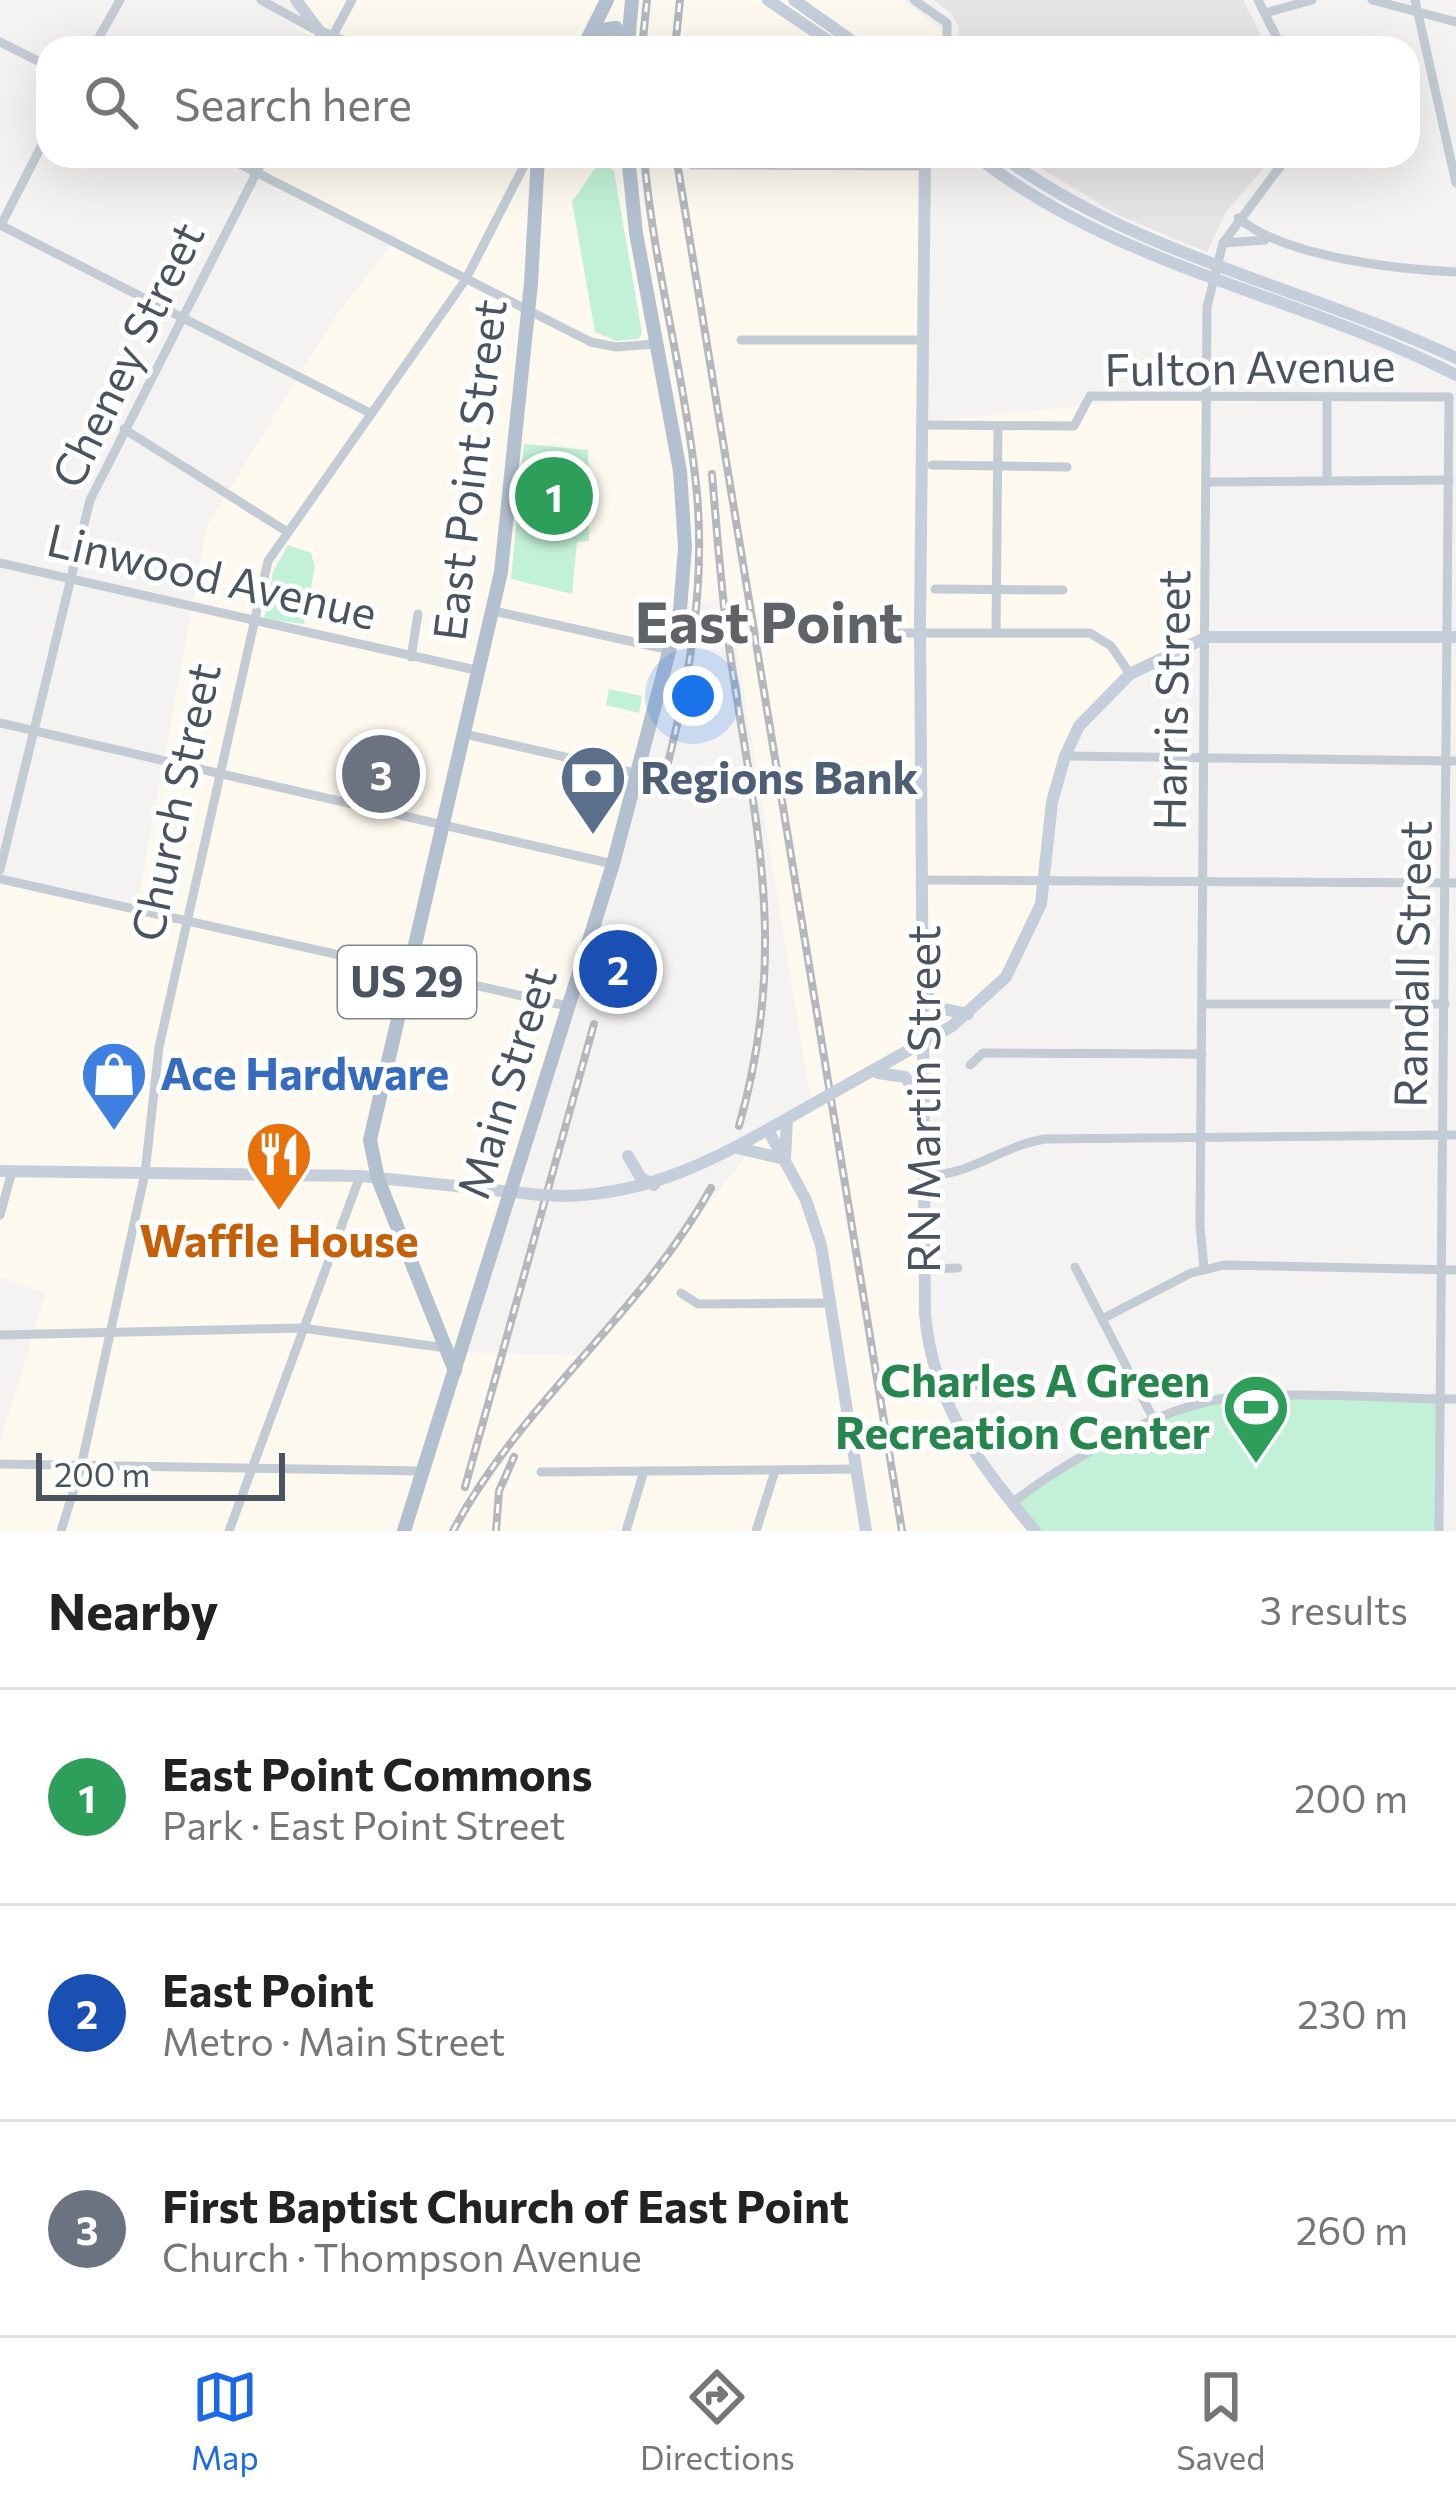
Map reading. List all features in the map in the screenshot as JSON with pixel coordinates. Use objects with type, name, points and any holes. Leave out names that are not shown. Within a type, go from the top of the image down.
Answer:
[{"type":"main road","points":[[296,0],[325,36]]},
{"type":"main road","points":[[305,0],[325,36]]},
{"type":"main road","points":[[589,36],[607,0]]},
{"type":"main road","points":[[629,36],[632,0]]},
{"type":"main road","points":[[768,0],[821,36]]},
{"type":"main road","points":[[794,0],[845,36]]},
{"type":"main road","points":[[591,32],[616,28],[621,36]]},
{"type":"main road","name":"East Point Street","points":[[360,1176],[494,610],[528,310],[533,168]]},
{"type":"main road","name":"Main Street","points":[[404,1531],[613,864],[671,650],[684,579],[685,516],[626,168]]},
{"type":"main road","name":"RN Martin Street","points":[[924,168],[922,1043],[927,1340],[942,1398],[968,1448],[1035,1531]]},
{"type":"main road","points":[[994,168],[1083,226],[1211,280],[1391,345],[1456,375]]},
{"type":"main road","points":[[1022,168],[1106,220],[1384,325],[1456,358]]},
{"type":"main road","points":[[6,1171],[360,1176],[562,1196],[654,1185],[736,1148],[970,1014],[1022,953],[1045,879],[1052,802],[1079,726],[1130,674],[1207,637],[1452,637]]},
{"type":"main road","points":[[923,988],[939,1009],[970,1014]]},
{"type":"main road","points":[[856,1080],[898,1073],[923,1102]]},
{"type":"main road","points":[[785,1159],[793,1115]]},
{"type":"main road","points":[[768,1130],[813,1218],[866,1531]]},
{"type":"main road","name":"East Point Street","points":[[370,1140],[378,1179]]},
{"type":"main road","points":[[736,1148],[785,1159]]},
{"type":"main road","points":[[628,1156],[641,1178],[654,1185]]},
{"type":"main road","name":"US 29","points":[[378,1179],[455,1370]]},
{"type":"street","points":[[100,36],[120,0]]},
{"type":"street","points":[[261,0],[322,36]]},
{"type":"street","points":[[329,36],[352,0]]},
{"type":"street","points":[[914,0],[947,23],[947,36]]},
{"type":"street","points":[[1258,0],[1276,36]]},
{"type":"street","points":[[1265,14],[1312,0]]},
{"type":"street","points":[[1372,0],[1416,5],[1456,22]]},
{"type":"street","points":[[1416,5],[1456,183]]},
{"type":"street","points":[[0,42],[36,60]]},
{"type":"street","points":[[36,156],[0,225],[370,413]]},
{"type":"street","points":[[248,168],[600,346],[656,344]]},
{"type":"street","name":"Cheney Street","points":[[0,874],[89,500],[258,168]]},
{"type":"street","name":"Church Street","points":[[61,1531],[80,1466],[145,1173],[159,1047],[268,561],[466,278],[526,168]]},
{"type":"street","name":"Harris Street","points":[[1204,1268],[1201,1139],[1211,280],[1223,243],[1238,218],[1278,168]]},
{"type":"street","points":[[1238,218],[1266,240]]},
{"type":"street","points":[[1223,243],[1266,240],[1408,268],[1456,272]]},
{"type":"street","points":[[741,340],[923,340]]},
{"type":"street","name":"Fulton Avenue","points":[[922,425],[1074,426],[1090,396],[1449,397]]},
{"type":"street","name":"Randall Street","points":[[1439,1531],[1441,1270],[1450,1134],[1449,397]]},
{"type":"street","points":[[1327,398],[1327,481]]},
{"type":"street","points":[[996,634],[998,426]]},
{"type":"street","points":[[124,429],[286,530]]},
{"type":"street","points":[[932,465],[1067,467]]},
{"type":"street","points":[[1207,482],[1449,480]]},
{"type":"street","name":"Linwood Avenue","points":[[0,563],[480,671]]},
{"type":"street","points":[[935,589],[1064,590]]},
{"type":"street","points":[[494,610],[671,650]]},
{"type":"street","points":[[411,657],[418,614]]},
{"type":"street","points":[[829,634],[1090,633],[1111,646],[1130,674]]},
{"type":"street","points":[[0,722],[613,864]]},
{"type":"street","points":[[465,734],[639,774]]},
{"type":"street","points":[[1065,756],[1452,761]]},
{"type":"street","points":[[0,874],[567,1006]]},
{"type":"street","points":[[923,880],[1451,883]]},
{"type":"street","points":[[1202,1004],[1449,1012]]},
{"type":"street","points":[[970,1065],[983,1053],[1202,1054]]},
{"type":"street","points":[[923,1176],[967,1171],[1021,1144],[1045,1139],[1450,1134]]},
{"type":"street","points":[[0,1215],[6,1171]]},
{"type":"street","name":"East Point Street","points":[[229,1531],[248,1469],[360,1176]]},
{"type":"street","points":[[1075,1267],[1155,1422]]},
{"type":"street","points":[[924,1269],[958,1268]]},
{"type":"street","points":[[1102,1319],[1204,1268],[1456,1270]]},
{"type":"street","points":[[680,1293],[698,1304],[831,1303]]},
{"type":"street","points":[[0,1336],[302,1328],[446,1348]]},
{"type":"street","points":[[942,1398],[988,1381]]},
{"type":"street","points":[[1012,1503],[1050,1476],[1192,1406],[1228,1398],[1456,1399]]},
{"type":"street","points":[[0,1464],[424,1471]]},
{"type":"street","points":[[541,1472],[856,1469]]},
{"type":"street","points":[[626,1531],[644,1471]]},
{"type":"street","points":[[756,1531],[776,1471]]},
{"type":"shaded area","points":[[296,0],[901,0],[943,31],[942,36],[313,36],[296,30]]},
{"type":"shaded area","points":[[933,0],[1243,0],[1261,36],[958,36],[951,13]]},
{"type":"shaded area","points":[[259,168],[917,168],[926,421],[1206,394],[1206,633],[1114,687],[1071,747],[1049,801],[1045,877],[1028,942],[985,1002],[920,1041],[926,1328],[959,1432],[1032,1531],[0,1531],[0,1443],[46,1293],[0,1277],[0,876],[137,907],[207,526],[337,314],[398,236],[255,174]],"holes":[[[728,596],[811,1100],[768,1128],[590,1356],[460,1352],[519,1194],[685,607]]]},
{"type":"shaded area","points":[[1041,168],[1264,168],[1226,212],[1207,252],[1118,215]]},
{"type":"green space","points":[[595,168],[614,171],[642,333],[638,339],[616,341],[595,332],[572,202]]},
{"type":"green space","points":[[524,444],[588,450],[589,541],[577,542],[572,594],[511,579]]},
{"type":"green space","points":[[288,545],[311,553],[315,566],[304,624],[264,619],[273,572]]},
{"type":"green space","points":[[609,689],[642,696],[639,713],[606,705]]},
{"type":"green space","name":"Charles A Green Recreation Center","points":[[1219,1393],[1436,1403],[1437,1531],[1032,1531],[1008,1502],[1138,1426]]},
{"type":"railway","points":[[643,36],[647,0]]},
{"type":"railway","points":[[676,36],[680,0]]},
{"type":"railway","points":[[646,168],[690,435],[698,515],[694,632],[662,786]]},
{"type":"railway","points":[[678,168],[902,1531]]},
{"type":"railway","points":[[712,474],[726,626],[763,886],[763,1001],[739,1126]]},
{"type":"railway","points":[[465,1487],[594,1024]]},
{"type":"railway","points":[[453,1531],[512,1442],[651,1277],[711,1188]]},
{"type":"railway","points":[[496,1531],[499,1491],[514,1457]]},
{"type":"place","name":"East Point Commons","points":[[554,496]]},
{"type":"place","name":"First Baptist Church of East Point","points":[[381,774]]},
{"type":"place","name":"Regions Bank","points":[[593,837]]},
{"type":"place","name":"East Point","points":[[618,969]]},
{"type":"place","name":"Ace Hardware","points":[[114,1133]]},
{"type":"place","name":"Waffle House","points":[[279,1213]]},
{"type":"place","name":"Charles A Green Recreation Center","points":[[1256,1466]]},
{"type":"district","name":"East Point","points":[[769,623]]}]
